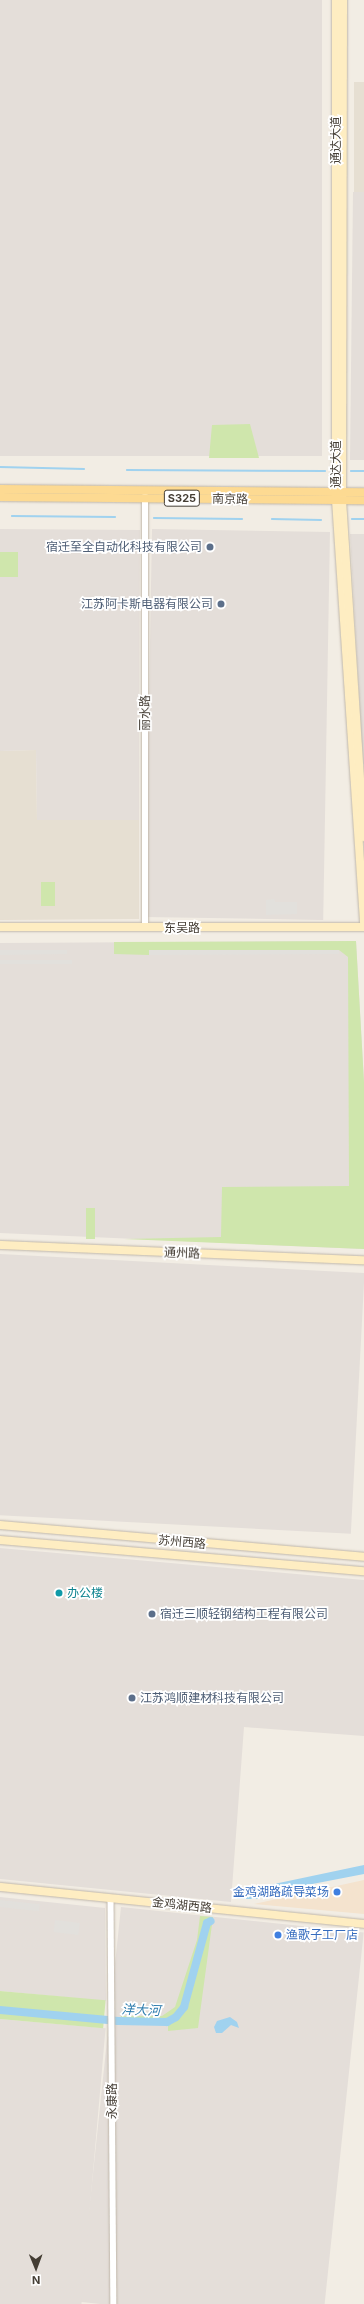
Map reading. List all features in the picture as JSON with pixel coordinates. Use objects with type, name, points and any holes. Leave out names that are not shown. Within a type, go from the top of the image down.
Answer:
[{"type":"main road","name":"通达大道","points":[[336,0],[339,496],[364,926]]},
{"type":"main road","name":"通达大道","points":[[343,0],[339,496],[364,842]]},
{"type":"main road","name":"南京路","points":[[0,489],[339,496],[364,500]]},
{"type":"main road","name":"南京路","points":[[0,497],[339,496],[364,492]]},
{"type":"main road","name":"东吴路","points":[[0,927],[145,928],[364,926]]},
{"type":"main road","name":"通州路","points":[[0,1245],[364,1260]]},
{"type":"main road","name":"苏州西路","points":[[0,1525],[364,1557]]},
{"type":"main road","name":"苏州西路","points":[[0,1540],[364,1571]]},
{"type":"main road","name":"金鸡湖西路","points":[[0,1887],[364,1924]]},
{"type":"street","name":"丽水路","points":[[145,497],[145,928]]},
{"type":"street","name":"永康路","points":[[111,1898],[114,2304]]},
{"type":"shaded area","points":[[0,0],[322,0],[322,456],[0,456]]},
{"type":"shaded area","points":[[354,82],[364,82],[364,192],[354,192]]},
{"type":"shaded area","points":[[353,192],[364,192],[364,460],[350,460]]},
{"type":"shaded area","points":[[0,529],[140,530],[139,820],[37,820],[36,750],[0,751]]},
{"type":"shaded area","points":[[152,529],[330,532],[323,920],[145,917]]},
{"type":"shaded area","points":[[350,534],[364,534],[364,764],[363,764]]},
{"type":"shaded area","points":[[36,750],[37,820],[139,820],[139,919],[0,920],[0,751]]},
{"type":"shaded area","points":[[274,899],[275,902],[297,902],[297,914],[266,915],[266,900]]},
{"type":"shaded area","points":[[356,941],[364,1082],[364,1249],[0,1233],[0,943]]},
{"type":"shaded area","points":[[0,950],[67,950],[67,954],[0,955]]},
{"type":"shaded area","points":[[149,950],[339,950],[339,954],[149,955]]},
{"type":"shaded area","points":[[0,960],[72,960],[72,964],[0,964]]},
{"type":"shaded area","points":[[0,1254],[364,1273],[351,1534],[0,1515]]},
{"type":"shaded area","points":[[0,1548],[364,1580],[364,1736],[244,1727],[231,1902],[0,1879]]},
{"type":"shaded area","name":"金鸡湖路疏导菜场","points":[[364,1880],[364,1914],[254,1904]]},
{"type":"shaded area","points":[[0,1897],[105,1908],[106,2001],[0,1991]]},
{"type":"shaded area","points":[[0,1900],[40,1904],[39,1911],[0,1907]]},
{"type":"shaded area","points":[[121,1907],[364,1933],[325,2304],[100,2304],[80,2302]]},
{"type":"shaded area","points":[[55,1920],[80,1923],[78,1935],[54,1932]]},
{"type":"shaded area","points":[[0,2019],[106,2028],[81,2304],[0,2304]]},
{"type":"green space","points":[[250,424],[259,458],[209,458],[212,425]]},
{"type":"green space","points":[[0,552],[18,552],[18,577],[0,577]]},
{"type":"green space","points":[[41,882],[55,882],[55,906],[41,906]]},
{"type":"green space","points":[[356,941],[364,1082],[364,1249],[124,1239],[221,1237],[222,1187],[349,1186],[348,957],[339,950],[150,950],[149,955],[114,954],[114,942]]},
{"type":"green space","points":[[86,1208],[95,1208],[95,1239],[86,1239]]},
{"type":"green space","points":[[200,1916],[213,1917],[198,2028],[168,2031],[168,2025],[121,2024],[121,2016],[162,2016],[175,2007],[197,1940]]},
{"type":"green space","points":[[0,1991],[106,2000],[103,2028],[0,2019]]},
{"type":"water","points":[[364,1865],[364,1874],[302,1886],[257,1899],[237,1899],[239,1894],[255,1888]]},
{"type":"water","points":[[230,2017],[237,2022],[239,2028],[231,2025],[222,2033],[216,2033],[214,2027],[217,2021]]},
{"type":"waterway","points":[[0,467],[84,469]]},
{"type":"waterway","points":[[127,470],[325,471]]},
{"type":"waterway","points":[[351,471],[364,471]]},
{"type":"waterway","points":[[12,516],[115,517]]},
{"type":"waterway","points":[[154,518],[242,519]]},
{"type":"waterway","points":[[272,519],[321,520]]},
{"type":"waterway","points":[[352,519],[364,519]]},
{"type":"waterway","name":"洋大河","points":[[0,2010],[118,2021],[167,2022],[176,2017],[184,2007],[207,1923],[211,1921]]},
{"type":"place","name":"宿迁至全自动化科技有限公司","points":[[210,547]]},
{"type":"place","name":"江苏阿卡斯电器有限公司","points":[[221,604]]},
{"type":"place","name":"办公楼","points":[[59,1593]]},
{"type":"place","name":"宿迁三顺轻钢结构工程有限公司","points":[[152,1614]]},
{"type":"place","name":"江苏鸿顺建材科技有限公司","points":[[132,1698]]},
{"type":"place","name":"金鸡湖路疏导菜场","points":[[337,1892]]},
{"type":"place","name":"渔歌子工厂店","points":[[278,1935]]}]
